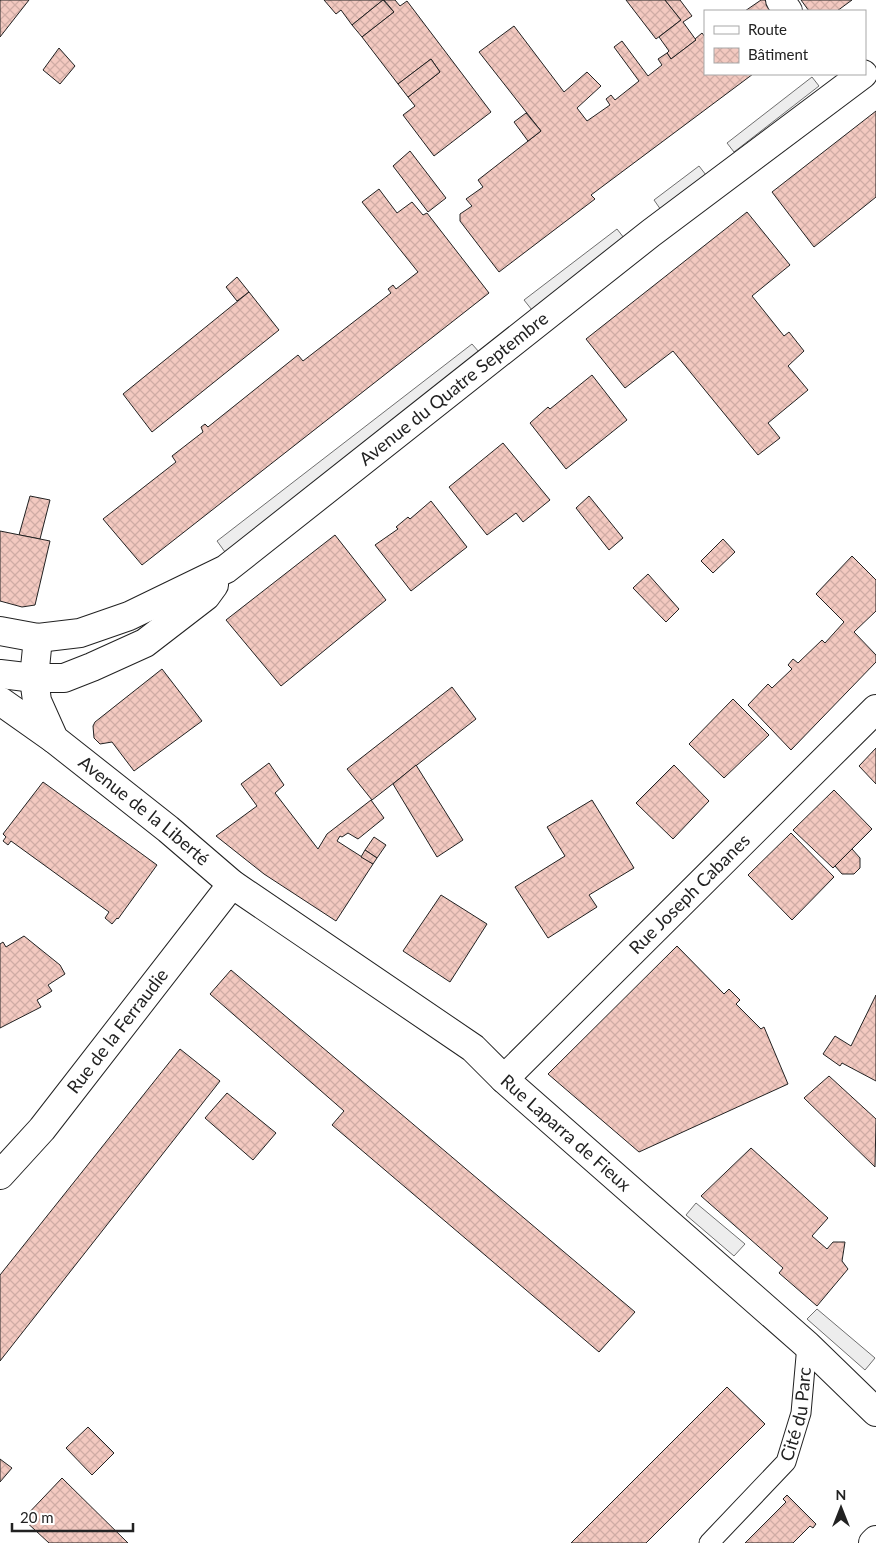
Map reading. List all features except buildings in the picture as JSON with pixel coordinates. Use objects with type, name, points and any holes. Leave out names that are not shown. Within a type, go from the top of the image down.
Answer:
[{"type":"street","name":"Avenue du Quatre Septembre","points":[[38,638],[80,633],[129,616],[226,569],[852,77]]},
{"type":"street","points":[[0,674],[34,678],[64,678],[144,642],[206,596],[226,569]]},
{"type":"street","points":[[0,631],[38,638]]},
{"type":"street","name":"Avenue de la Liberté","points":[[38,638],[34,678],[37,701],[54,739]]},
{"type":"street","name":"Avenue de la Liberté","points":[[0,701],[54,739],[168,829],[232,884]]},
{"type":"street","name":"Rue Joseph Cabanes","points":[[504,1079],[876,709]]},
{"type":"street","name":"Rue Laparra de Fieux","points":[[232,884],[473,1048],[504,1079],[807,1345],[876,1412]]},
{"type":"street","name":"Rue de la Ferraudie","points":[[0,1175],[42,1128],[232,884]]},
{"type":"street","points":[[873,1543],[876,1540]]},
{"type":"lane","name":"Cité du Parc","points":[[709,1543],[786,1462],[801,1413],[807,1345]]},
{"type":"shaded area","points":[[812,77],[819,86],[734,152],[727,143]]},
{"type":"shaded area","points":[[699,166],[706,175],[661,210],[654,200]]},
{"type":"shaded area","points":[[617,229],[624,238],[532,310],[524,300]]},
{"type":"shaded area","points":[[472,344],[479,352],[225,552],[217,541]]},
{"type":"shaded area","points":[[696,1203],[745,1244],[734,1256],[686,1215]]},
{"type":"shaded area","points":[[817,1309],[875,1358],[865,1370],[807,1319]]}]
